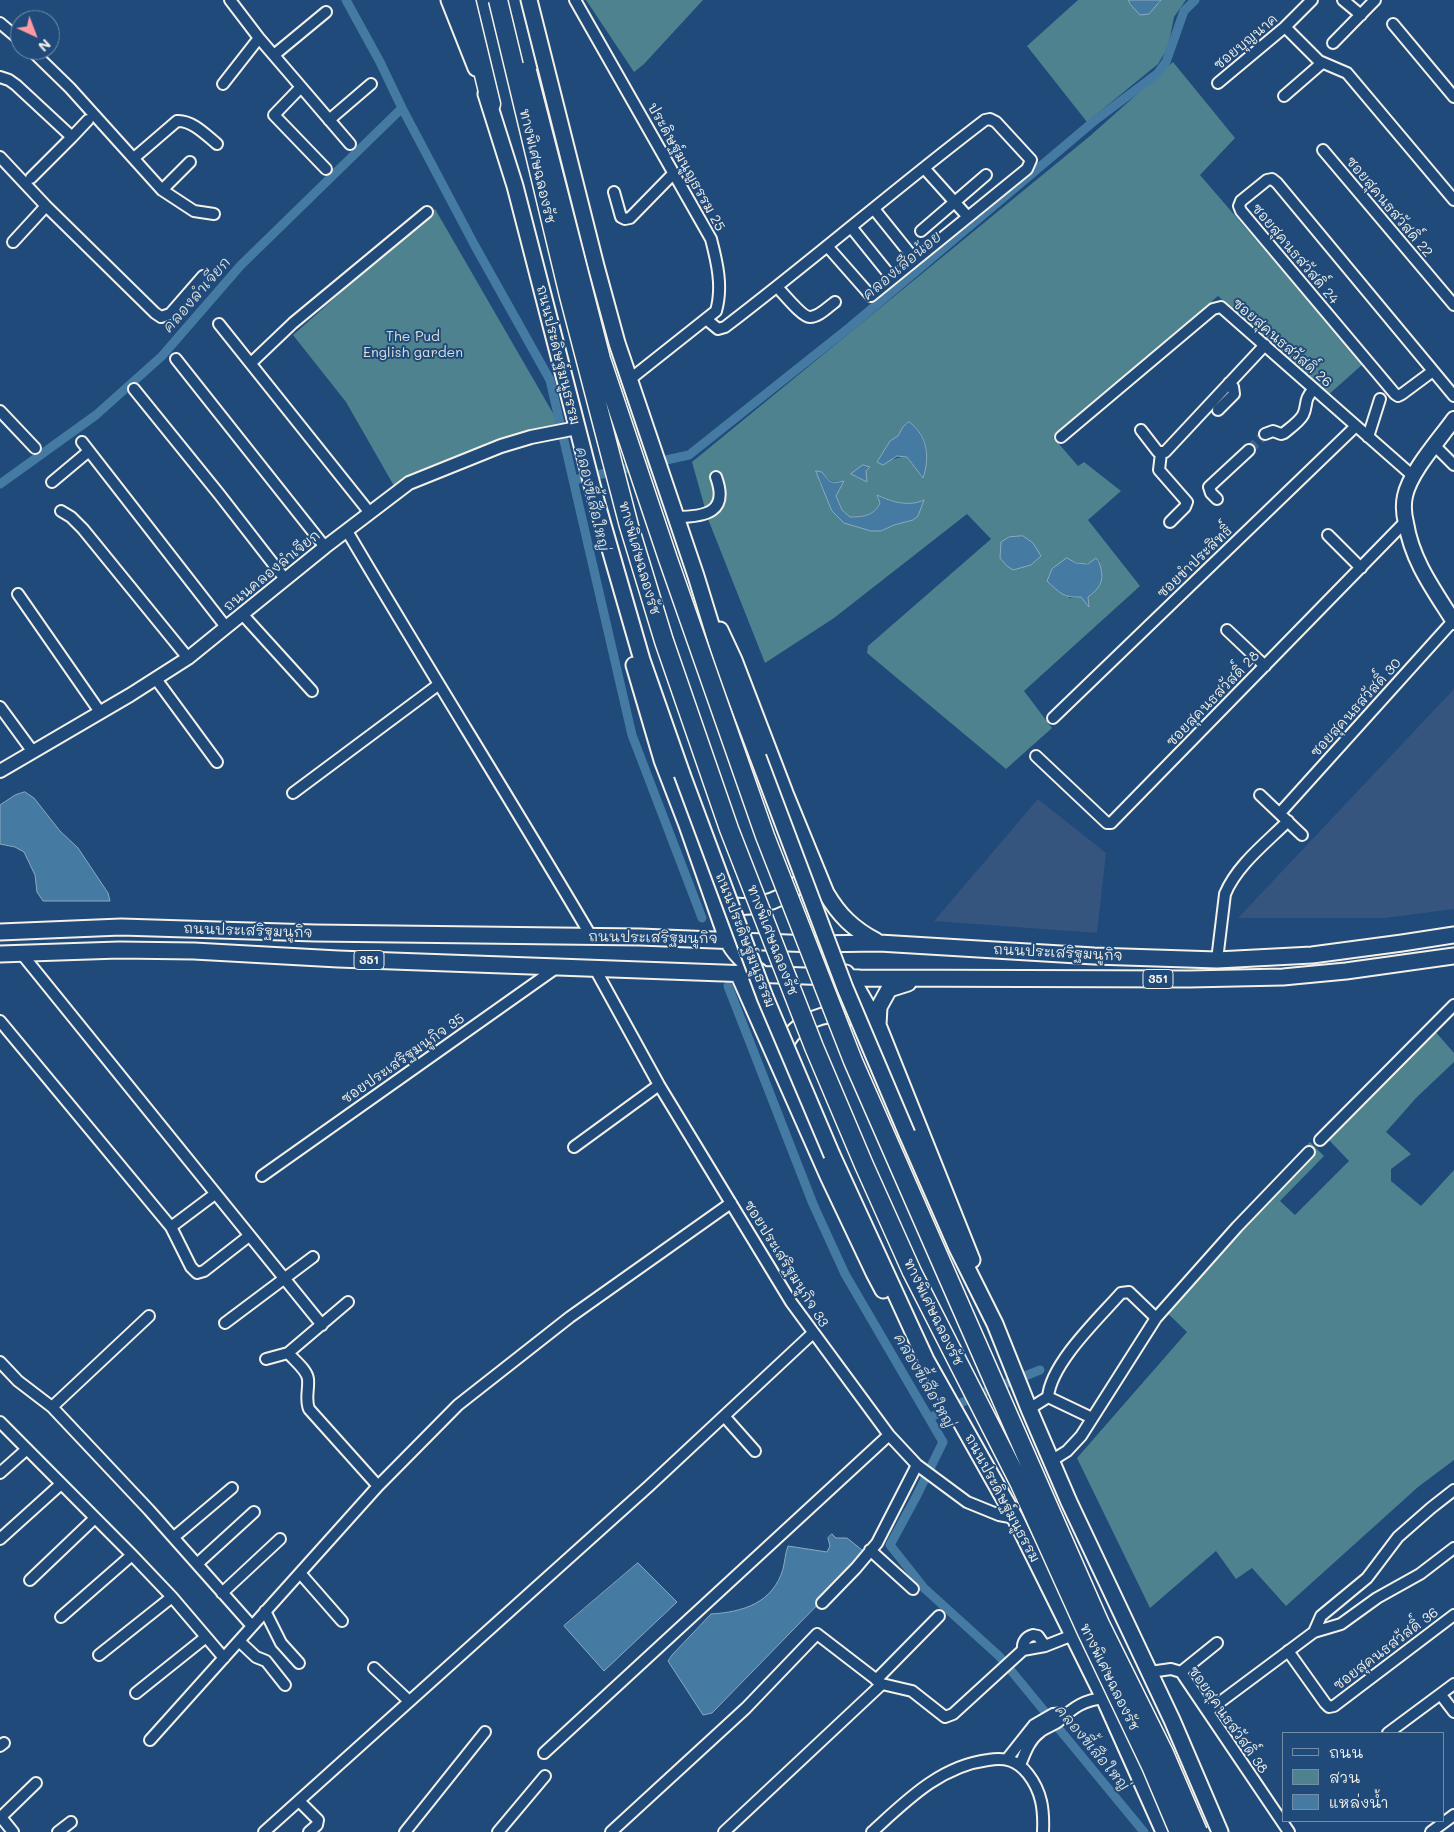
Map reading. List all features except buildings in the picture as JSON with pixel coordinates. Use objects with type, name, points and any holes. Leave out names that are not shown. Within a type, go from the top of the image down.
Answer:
[{"type":"highway","points":[[466,0],[490,104]]},
{"type":"highway","name":"ทางพิเศษฉลองรัช","points":[[498,0],[569,296],[629,526],[664,641],[729,829],[810,1038],[912,1272],[1020,1484],[1086,1630],[1151,1766],[1179,1832]]},
{"type":"highway","name":"ทางพิเศษฉลองรัช","points":[[510,0],[559,200],[601,360],[683,604],[765,836],[857,1070],[1100,1624],[1164,1753],[1198,1832]]},
{"type":"main road","name":"ถนนประดิษฐ์มนูธรรม","points":[[449,0],[490,104],[517,195],[567,429],[590,477],[642,660],[682,774],[765,997],[832,1155],[926,1360],[1015,1518],[1104,1698],[1164,1832]]},
{"type":"main road","points":[[529,0],[596,266],[629,380],[696,576],[719,651],[842,979],[957,1248],[995,1324]]},
{"type":"main road","points":[[1454,420],[1413,476],[1404,496],[1405,522],[1415,557],[1454,621]]},
{"type":"main road","points":[[696,576],[734,660],[826,893],[835,908],[852,927],[879,943]]},
{"type":"main road","points":[[618,579],[633,661],[662,760],[727,939],[733,951],[742,960],[766,975]]},
{"type":"main road","points":[[711,891],[723,903],[747,907],[768,902],[785,895],[799,884],[806,868],[808,850]]},
{"type":"main road","name":"ถนนประเสริฐมนูกิจ","points":[[0,932],[120,927],[324,933],[727,939],[813,944],[879,943],[1094,956],[1217,960],[1312,955],[1454,935]]},
{"type":"main road","points":[[813,944],[825,951],[849,978],[880,1031],[957,1219],[995,1324],[1051,1461],[1150,1672],[1220,1832]]},
{"type":"main road","name":"ถนนประเสริฐมนูกิจ","points":[[0,954],[119,950],[194,951],[766,975],[922,979],[1283,978],[1454,956]]},
{"type":"main road","points":[[738,973],[828,1176],[874,1273],[926,1360]]},
{"type":"main road","points":[[880,1031],[879,1007],[889,989],[922,979]]},
{"type":"main road","points":[[787,1082],[783,1062],[788,1038],[797,1028],[810,1020],[841,1014],[854,1016],[880,1031]]},
{"type":"street","points":[[230,0],[259,38],[350,144]]},
{"type":"street","name":"ประดิษฐ์มนูญธรรม 25","points":[[575,0],[705,227],[711,239],[719,282],[720,298],[716,311],[629,380]]},
{"type":"street","name":"ซอยบุญนาค","points":[[1218,83],[1285,28],[1312,0]]},
{"type":"street","points":[[1343,0],[1361,15]]},
{"type":"street","points":[[1333,43],[1375,0]]},
{"type":"street","points":[[274,55],[326,12]]},
{"type":"street","points":[[0,23],[10,32]]},
{"type":"street","points":[[1393,24],[1454,97]]},
{"type":"street","points":[[1285,28],[1322,63],[1347,73],[1454,200]]},
{"type":"street","points":[[223,84],[259,38]]},
{"type":"street","points":[[41,60],[70,88],[162,190],[194,211],[214,214]]},
{"type":"street","points":[[1284,96],[1322,63]]},
{"type":"street","points":[[0,77],[16,85],[72,137]]},
{"type":"street","points":[[329,120],[371,84]]},
{"type":"street","points":[[301,87],[274,115],[326,169]]},
{"type":"street","points":[[706,319],[718,329],[725,327],[985,120],[990,119],[996,122],[1031,160],[1027,169],[871,296],[827,246]]},
{"type":"street","points":[[31,178],[88,120]]},
{"type":"street","points":[[134,158],[177,121],[184,121],[192,125],[217,144]]},
{"type":"street","name":"ซอยสุคนธสวัสดิ์ 22","points":[[1322,150],[1454,305]]},
{"type":"street","points":[[0,157],[46,206],[161,317],[170,314],[203,276]]},
{"type":"street","points":[[162,190],[190,162]]},
{"type":"street","points":[[924,168],[968,218]]},
{"type":"street","points":[[614,192],[621,217],[625,219],[630,218],[673,174]]},
{"type":"street","points":[[921,231],[986,174]]},
{"type":"street","name":"ซอยสุคนธสวัสดิ์ 24","points":[[1433,371],[1402,394],[1398,396],[1395,394],[1241,211],[1239,206],[1241,201],[1267,180],[1272,179],[1278,183],[1454,396]]},
{"type":"street","points":[[13,242],[46,206]]},
{"type":"street","points":[[874,209],[915,260]]},
{"type":"street","points":[[251,363],[293,323],[428,212]]},
{"type":"street","points":[[851,227],[892,278]]},
{"type":"street","points":[[777,287],[804,316],[818,315],[835,302]]},
{"type":"street","name":"ซอยสุคนธสวัสดิ์ 26","points":[[1061,437],[1217,307],[1221,307],[1413,476]]},
{"type":"street","points":[[220,324],[370,513]]},
{"type":"street","points":[[1161,453],[1165,452],[1265,346]]},
{"type":"street","points":[[176,359],[325,547]]},
{"type":"street","points":[[1218,410],[1234,394],[1233,387],[1229,383]]},
{"type":"street","points":[[134,389],[285,579]]},
{"type":"street","points":[[1265,434],[1273,431],[1276,434],[1284,433],[1301,418],[1304,414],[1306,400],[1314,389]]},
{"type":"street","points":[[1368,437],[1380,399]]},
{"type":"street","points":[[0,411],[35,448]]},
{"type":"street","name":"ซอยขำประสิทธิ์","points":[[1053,718],[1356,426]]},
{"type":"street","name":"ถนนคลองลำเจียก","points":[[0,771],[156,679],[188,658],[325,547],[397,491],[416,479],[502,446],[567,429]]},
{"type":"street","points":[[1141,430],[1154,448],[1161,453]]},
{"type":"street","points":[[82,442],[226,627]]},
{"type":"street","points":[[1435,446],[1454,465]]},
{"type":"street","points":[[1217,499],[1211,493],[1209,487],[1249,450]]},
{"type":"street","points":[[52,482],[89,451]]},
{"type":"street","points":[[1161,453],[1160,470],[1187,502],[1185,507],[1170,522]]},
{"type":"street","points":[[676,517],[701,515],[714,510],[721,497],[721,490],[716,477]]},
{"type":"street","points":[[61,511],[72,517],[84,529],[188,658]]},
{"type":"street","name":"ซอยสุคนธสวัสดิ์ 28","points":[[1036,756],[1107,823],[1111,824],[1405,522]]},
{"type":"street","points":[[347,531],[438,685],[591,936]]},
{"type":"street","points":[[1328,535],[1361,568]]},
{"type":"street","points":[[18,594],[100,712]]},
{"type":"street","points":[[243,615],[312,691]]},
{"type":"street","name":"ซอยสุคนธสวัสดิ์ 30","points":[[1280,813],[1454,621]]},
{"type":"street","points":[[1227,630],[1265,666]]},
{"type":"street","points":[[156,679],[217,762]]},
{"type":"street","points":[[293,792],[438,685]]},
{"type":"street","points":[[0,707],[33,752]]},
{"type":"street","points":[[1260,794],[1302,835]]},
{"type":"street","points":[[1217,960],[1225,894],[1229,885],[1237,873],[1288,821]]},
{"type":"street","points":[[21,954],[322,1325]]},
{"type":"street","name":"ซอยประเสริฐมนูกิจ 35","points":[[262,1176],[560,966]]},
{"type":"street","name":"ซอยประเสริฐมนูกิจ 33","points":[[594,968],[659,1085],[791,1302],[889,1435],[917,1465],[967,1502],[999,1515],[1015,1518]]},
{"type":"street","points":[[1320,1140],[1454,1005]]},
{"type":"street","points":[[0,1021],[171,1227],[191,1267],[197,1273],[204,1271],[249,1236]]},
{"type":"street","points":[[574,1146],[659,1085]]},
{"type":"street","points":[[1051,1461],[1073,1445],[1156,1318],[1237,1227],[1309,1152]]},
{"type":"street","points":[[171,1227],[215,1194]]},
{"type":"street","points":[[150,1740],[378,1486],[458,1405],[570,1317],[731,1203]]},
{"type":"street","points":[[225,1323],[313,1257]]},
{"type":"street","points":[[1048,1397],[1049,1386],[1066,1355],[1121,1293],[1129,1292],[1156,1318]]},
{"type":"street","points":[[266,1359],[288,1353],[348,1302]]},
{"type":"street","points":[[52,1407],[149,1316]]},
{"type":"street","points":[[264,1832],[724,1416],[813,1333]]},
{"type":"street","points":[[288,1353],[307,1373],[306,1403],[308,1409],[378,1486]]},
{"type":"street","points":[[0,1362],[18,1381],[52,1407],[174,1537],[252,1626]]},
{"type":"street","points":[[1029,1409],[1048,1397]]},
{"type":"street","points":[[1048,1397],[1092,1418]]},
{"type":"street","points":[[724,1416],[756,1451]]},
{"type":"street","points":[[0,1422],[172,1597],[224,1658]]},
{"type":"street","points":[[544,1753],[889,1435]]},
{"type":"street","points":[[0,1474],[27,1449]]},
{"type":"street","points":[[822,1602],[856,1568],[876,1543],[917,1465]]},
{"type":"street","points":[[0,1539],[61,1484]]},
{"type":"street","points":[[174,1537],[232,1488]]},
{"type":"street","points":[[1314,1632],[1321,1616],[1367,1578],[1398,1537],[1454,1490]]},
{"type":"street","points":[[197,1564],[254,1512]]},
{"type":"street","points":[[30,1580],[95,1518]]},
{"type":"street","points":[[222,1593],[280,1539]]},
{"type":"street","points":[[1208,1711],[1314,1632],[1341,1624],[1377,1598],[1420,1574],[1454,1548]]},
{"type":"street","points":[[870,1550],[913,1588]]},
{"type":"street","points":[[61,1617],[132,1555]]},
{"type":"street","points":[[300,1573],[342,1621]]},
{"type":"street","points":[[99,1655],[172,1597]]},
{"type":"street","points":[[265,1611],[281,1643],[299,1663]]},
{"type":"street","name":"ซอยสุคนธสวัสดิ์ 36","points":[[1288,1651],[1325,1703],[1329,1707],[1334,1706],[1454,1615]]},
{"type":"street","points":[[724,1832],[879,1682],[940,1616]]},
{"type":"street","points":[[611,1832],[746,1708],[817,1634],[879,1682],[912,1691],[945,1717],[953,1714],[1023,1650],[1045,1646],[1073,1635]]},
{"type":"street","points":[[136,1693],[206,1638]]},
{"type":"street","points":[[239,1641],[256,1657],[266,1661],[285,1685]]},
{"type":"street","points":[[1181,1672],[1217,1643]]},
{"type":"street","points":[[374,1668],[409,1701]]},
{"type":"street","name":"ซอยสุคนธสวัสดิ์ 38","points":[[1150,1672],[1171,1669],[1181,1672],[1282,1819]]},
{"type":"street","points":[[1389,1732],[1454,1684]]},
{"type":"street","points":[[1441,1694],[1454,1712]]},
{"type":"street","points":[[1007,1759],[1034,1725],[1055,1718],[1090,1699],[1104,1698]]},
{"type":"street","points":[[1020,1765],[1026,1749],[1034,1738],[1055,1718]]},
{"type":"street","points":[[1401,1724],[1406,1732]]},
{"type":"street","points":[[419,1832],[407,1828],[485,1732]]},
{"type":"street","points":[[872,1832],[930,1782],[954,1769],[978,1761],[1007,1759],[1020,1765],[1037,1786],[1042,1801],[1043,1832]]},
{"type":"street","points":[[498,1832],[545,1776]]},
{"type":"street","points":[[13,1832],[0,1817],[36,1783]]},
{"type":"street","points":[[300,1801],[318,1820],[317,1825],[309,1832]]},
{"type":"street","points":[[1431,1832],[1454,1815]]},
{"type":"street","points":[[58,1832],[71,1822]]},
{"type":"shaded area","points":[[1454,689],[1454,909],[1385,918],[1238,918]]},
{"type":"shaded area","points":[[1038,799],[1106,853],[1097,933],[934,921]]},
{"type":"green space","points":[[586,0],[703,0],[644,64],[634,72]]},
{"type":"green space","points":[[1078,0],[1129,0],[1130,4],[1159,3],[1161,0],[1186,0],[1174,17],[1168,47],[1158,64],[1087,122],[1027,46]]},
{"type":"green space","points":[[1173,62],[1235,138],[1200,175],[1363,364],[1327,396],[1218,296],[1053,437],[1078,466],[1084,462],[1121,491],[1088,520],[1140,586],[1024,691],[1052,728],[1006,769],[867,653],[868,646],[991,539],[967,514],[834,618],[765,663],[708,519],[692,462],[1090,136]],"holes":[[[909,422],[920,433],[926,447],[925,470],[922,477],[907,457],[877,462],[890,441],[898,436],[903,427]],[[822,472],[831,481],[843,481],[836,496],[842,510],[849,517],[863,516],[875,511],[880,503],[877,496],[895,502],[906,503],[923,500],[913,520],[881,531],[832,511],[819,481]],[[1067,559],[1083,563],[1099,560],[1101,581],[1097,589],[1088,597],[1089,606],[1081,597],[1069,598]]]},
{"type":"green space","name":"The Pud English garden","points":[[435,209],[561,427],[397,491],[346,402],[293,335]]},
{"type":"green space","points":[[1434,1030],[1454,1053],[1454,1062],[1416,1098],[1386,1132],[1411,1154],[1391,1169],[1391,1181],[1421,1206],[1454,1170],[1454,1460],[1418,1487],[1286,1606],[1252,1568],[1236,1579],[1216,1551],[1150,1608],[1077,1458],[1187,1332],[1160,1306],[1310,1142],[1324,1156],[1280,1201],[1295,1215],[1349,1161],[1327,1138]]},
{"type":"water","points":[[1129,0],[1161,0],[1149,14],[1140,15],[1130,4]]},
{"type":"water","points":[[909,422],[920,433],[926,447],[927,455],[923,478],[907,457],[897,456],[883,465],[877,462],[890,441],[898,436],[903,427]]},
{"type":"water","points":[[863,465],[870,467],[866,471],[867,482],[851,474]]},
{"type":"water","points":[[816,471],[822,472],[831,482],[844,481],[836,496],[842,510],[850,517],[864,516],[875,511],[880,503],[877,495],[900,503],[924,500],[918,516],[913,520],[881,531],[871,531],[844,523],[832,511]]},
{"type":"water","points":[[1023,536],[1033,543],[1041,556],[1031,565],[1013,570],[1000,558],[1001,542],[1009,537]]},
{"type":"water","points":[[1067,558],[1076,563],[1088,564],[1096,558],[1099,563],[1102,574],[1101,581],[1098,588],[1088,597],[1089,607],[1081,597],[1070,597],[1062,594],[1047,581],[1052,569]]},
{"type":"water","points":[[25,792],[34,798],[60,831],[78,848],[108,893],[110,901],[43,901],[37,892],[35,875],[24,852],[15,847],[0,844],[0,805],[15,795]]},
{"type":"water","points":[[832,1534],[836,1538],[847,1538],[867,1554],[712,1713],[703,1715],[668,1661],[672,1655],[711,1614],[745,1608],[764,1598],[778,1581],[783,1569],[788,1546],[827,1552],[830,1546],[828,1538]]},
{"type":"water","points":[[638,1563],[677,1602],[604,1671],[564,1626]]},
{"type":"waterway","name":"คลองขี้เสือใหญ่","points":[[346,0],[475,246],[550,380],[632,735],[702,918]]},
{"type":"waterway","name":"คลองเสือน้อย","points":[[574,480],[689,455],[850,327],[1093,122],[1158,73],[1166,62],[1184,11],[1195,0]]},
{"type":"waterway","name":"คลองลำเจียก","points":[[0,484],[96,415],[162,356],[241,265],[402,108]]},
{"type":"waterway","name":"คลองขี้เสือใหญ่","points":[[728,986],[813,1204],[845,1274],[943,1442],[890,1545],[924,1588],[999,1656],[1144,1832]]},
{"type":"waterway","points":[[929,1418],[982,1393],[1040,1370]]},
{"type":"tunnel","points":[[1249,450],[1265,434]]}]
